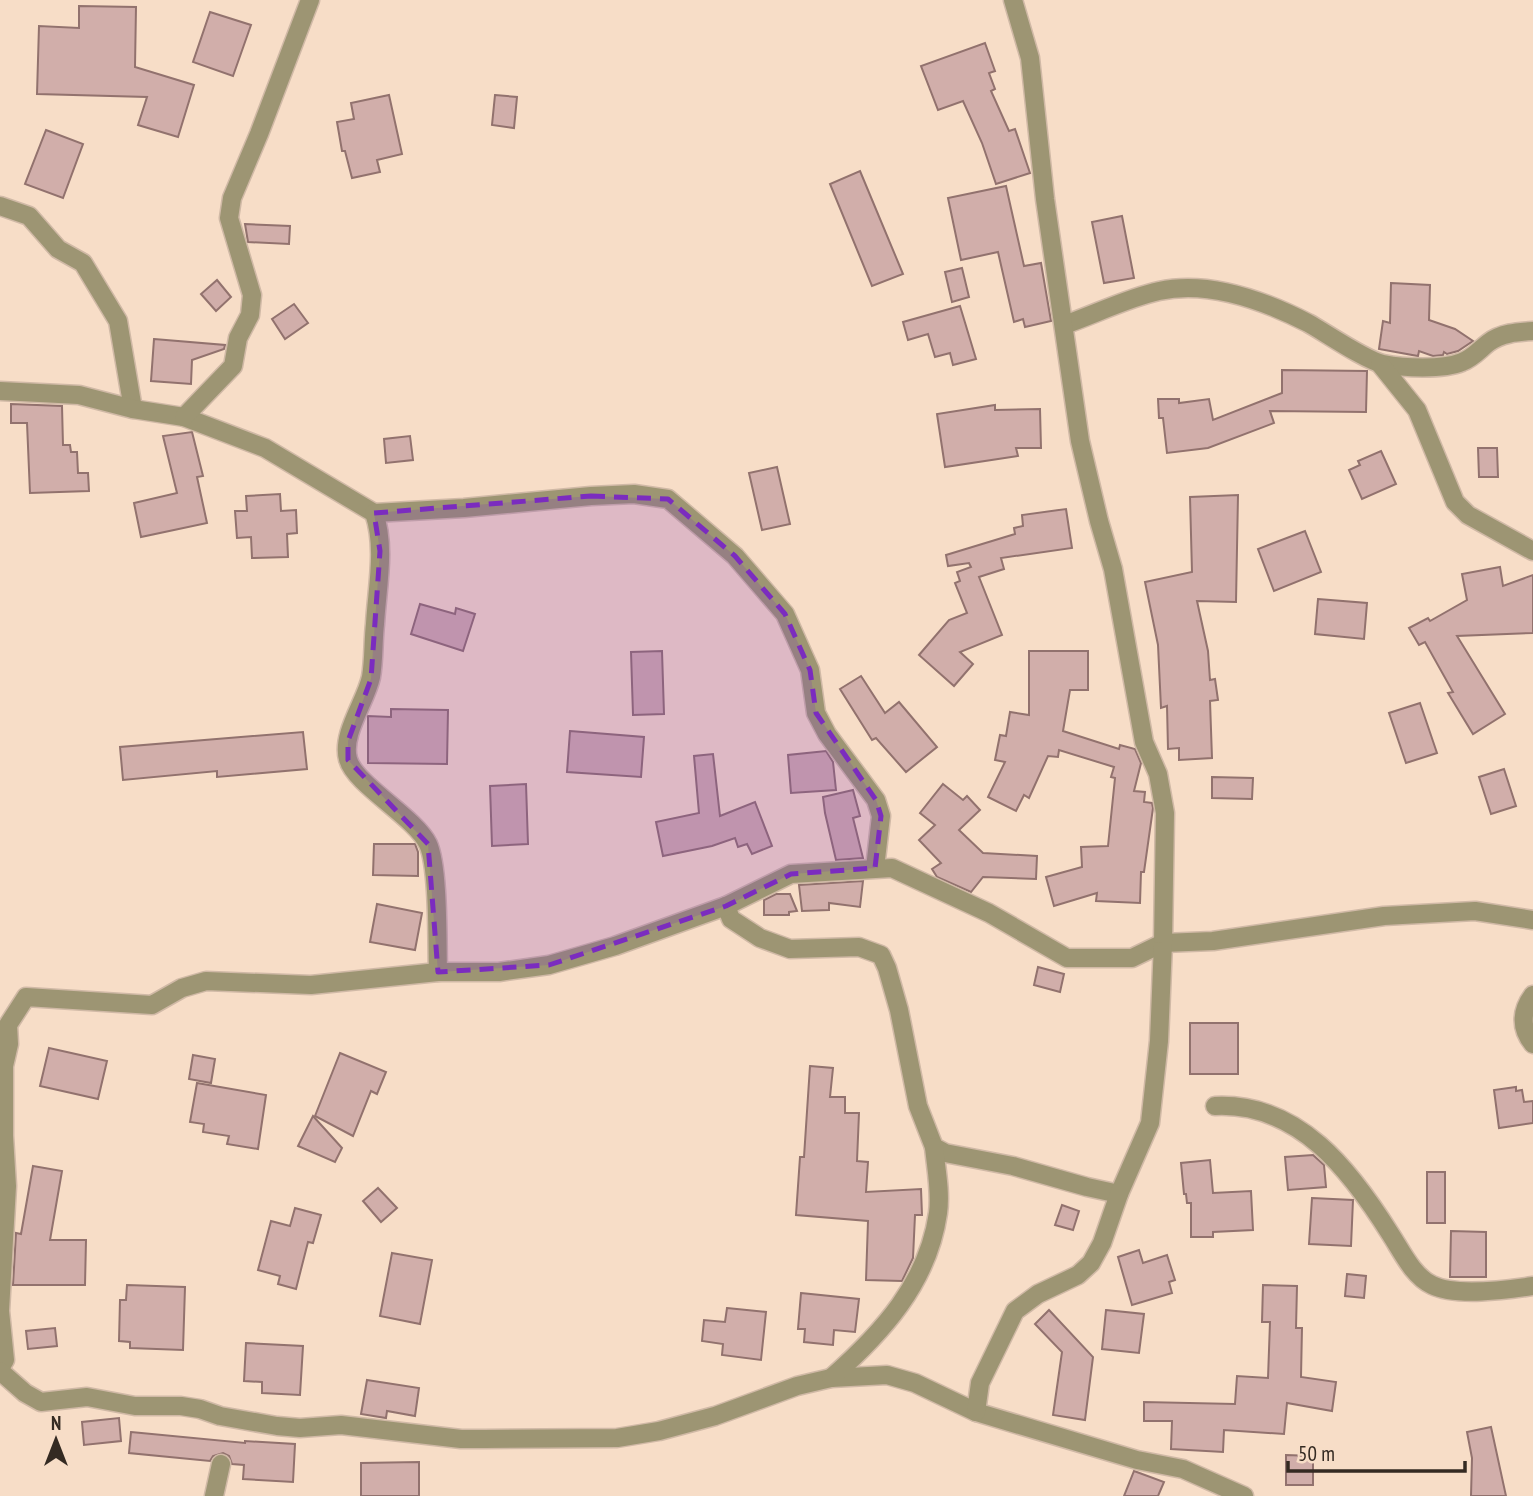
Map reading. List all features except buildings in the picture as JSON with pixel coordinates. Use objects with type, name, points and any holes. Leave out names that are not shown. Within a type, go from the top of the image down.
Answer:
[{"type":"street","points":[[184,417],[233,366],[238,338],[250,315],[252,295],[229,218],[232,198],[310,0]]},
{"type":"street","points":[[976,1412],[980,1383],[1014,1311],[1038,1294],[1078,1275],[1091,1263],[1150,1123],[1159,1041],[1163,943],[1165,813],[1158,774],[1144,743],[1113,569],[1080,441],[1045,199],[1031,58],[1013,0]]},
{"type":"street","points":[[0,206],[29,216],[58,249],[83,263],[118,321],[133,409]]},
{"type":"street","points":[[1064,325],[1159,291],[1189,288],[1225,293],[1269,305],[1307,323],[1380,364],[1417,410],[1455,502],[1468,515],[1533,551]]},
{"type":"street","points":[[1380,364],[1409,367],[1448,366],[1477,354],[1499,336],[1533,331]]},
{"type":"street","points":[[0,391],[79,395],[133,409],[184,417],[265,448],[374,513],[612,495],[634,494],[668,499],[735,556],[785,614],[810,670],[816,713],[827,734],[876,800],[881,816],[875,868]]},
{"type":"street","points":[[374,513],[380,528],[380,551],[371,679],[348,741],[348,760],[361,778],[414,827],[428,844],[433,869],[438,972]]},
{"type":"street","points":[[1244,1496],[1183,1469],[1137,1461],[976,1412],[915,1383],[887,1375],[831,1378],[797,1386],[715,1416],[659,1431],[617,1438],[461,1439],[341,1425],[300,1428],[277,1426],[180,1406],[135,1406],[87,1397],[41,1402],[25,1393],[0,1369],[5,1360],[0,1311],[7,1186],[4,1066],[9,1044],[8,1025],[26,997],[152,1005],[182,988],[206,981],[311,985],[438,972],[499,972],[549,965],[615,946],[726,906],[791,874],[875,868],[892,868],[977,907],[1067,958],[1132,958],[1163,943],[1213,941],[1384,916],[1475,911],[1533,920]]},
{"type":"street","points":[[726,906],[731,919],[760,938],[790,949],[859,947],[881,955],[899,1010],[918,1106],[934,1147],[938,1210],[928,1256],[915,1284],[896,1311],[855,1357],[831,1378]]},
{"type":"street","points":[[1533,995],[1523,1016],[1525,1034],[1533,1044]]},
{"type":"street","points":[[1215,1105],[1239,1104],[1281,1119],[1316,1140],[1353,1179],[1406,1260],[1432,1286],[1448,1290],[1475,1291],[1533,1286]]},
{"type":"street","points":[[934,1147],[945,1153],[1013,1166],[1119,1194]]},
{"type":"street","points":[[214,1496],[221,1464]]},
{"type":"highlighted area","points":[[591,496],[668,499],[735,556],[785,614],[810,670],[816,713],[876,800],[881,816],[875,868],[791,874],[726,906],[549,965],[438,972],[428,844],[348,760],[348,741],[371,679],[380,551],[374,513]]}]
